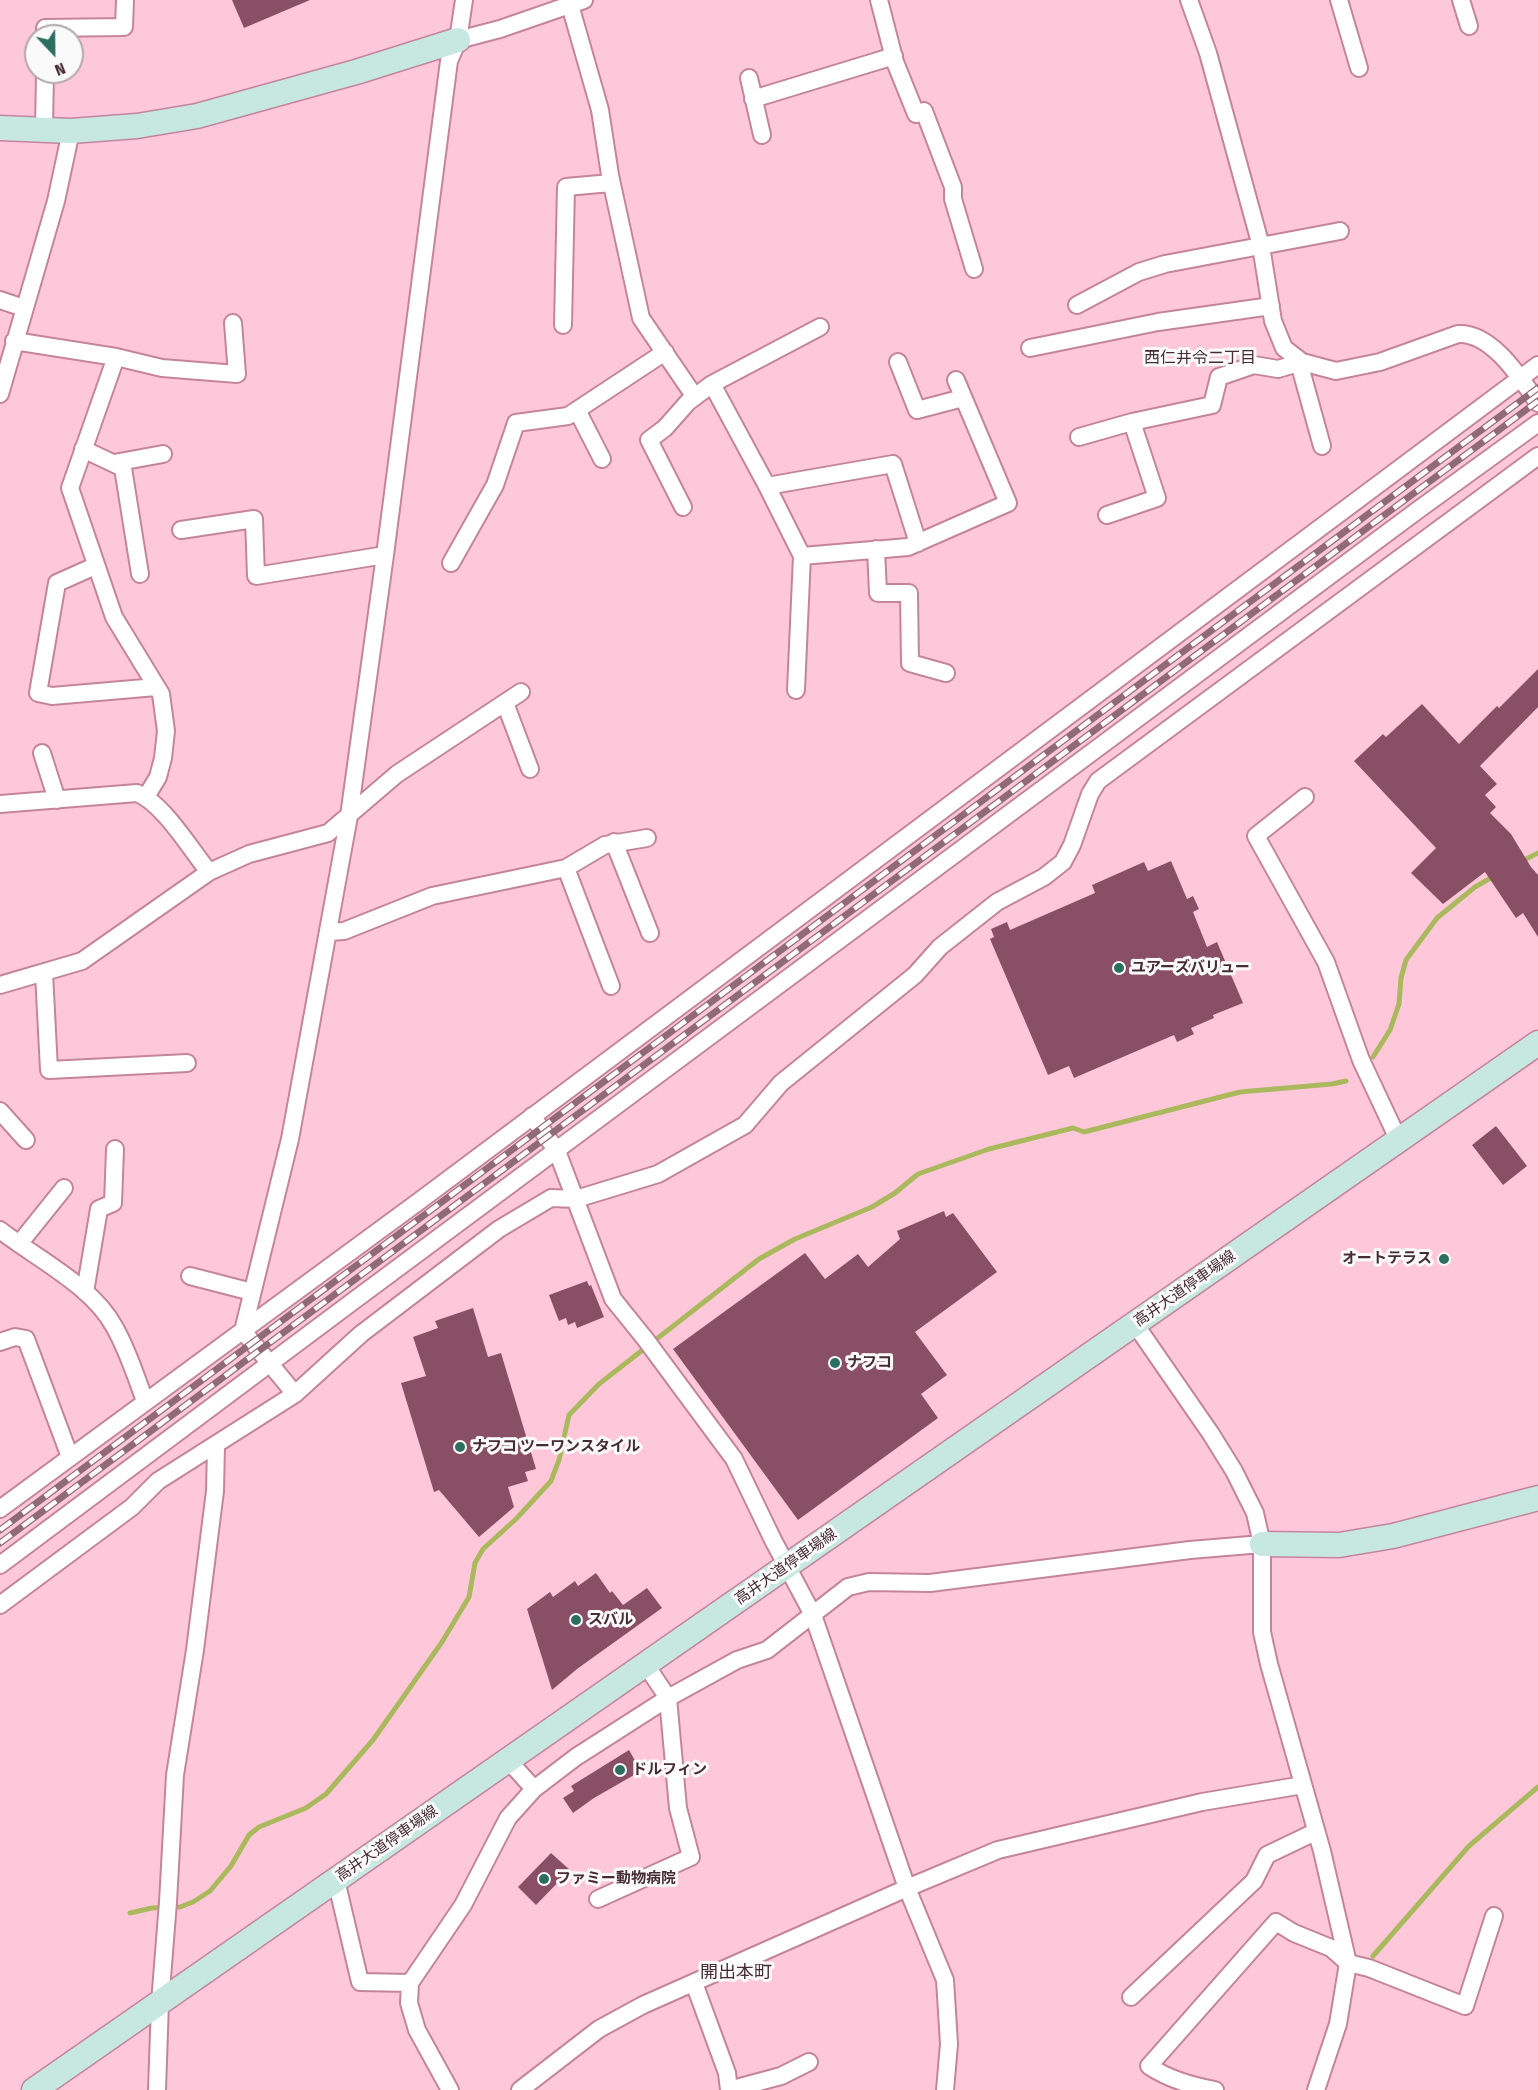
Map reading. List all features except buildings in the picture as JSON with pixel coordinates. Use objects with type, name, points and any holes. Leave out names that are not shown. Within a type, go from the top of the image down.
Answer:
[{"type":"main road","points":[[0,128],[71,131],[137,126],[197,117],[356,72],[458,40]]},
{"type":"main road","name":"高井大道停車場線","points":[[34,2090],[1538,1043]]},
{"type":"main road","points":[[1262,1544],[1339,1545],[1393,1536],[1538,1498]]},
{"type":"street","points":[[84,28],[124,27],[125,0]]},
{"type":"street","points":[[243,1331],[290,1139],[349,816],[449,61],[458,40],[464,0]]},
{"type":"street","points":[[879,0],[894,56],[916,114],[924,111],[953,187],[953,199],[974,268]]},
{"type":"street","points":[[1189,0],[1208,53],[1262,246],[1274,321],[1284,348],[1302,362],[1336,371],[1359,368],[1458,334],[1467,334],[1475,336],[1503,356],[1538,403]]},
{"type":"street","points":[[1339,0],[1359,68]]},
{"type":"street","points":[[1461,0],[1469,27]]},
{"type":"street","points":[[458,40],[577,2],[600,110],[611,183],[641,318],[695,397]]},
{"type":"street","points":[[753,99],[894,56]]},
{"type":"street","points":[[748,78],[762,135]]},
{"type":"street","points":[[44,130],[45,84]]},
{"type":"street","points":[[0,393],[56,201],[71,131]]},
{"type":"street","points":[[563,325],[566,187],[611,183]]},
{"type":"street","points":[[1077,305],[1139,272],[1165,264],[1340,231]]},
{"type":"street","points":[[0,300],[24,308]]},
{"type":"street","points":[[1030,348],[1158,322],[1271,306]]},
{"type":"street","points":[[14,341],[116,357],[162,368],[237,374],[233,323]]},
{"type":"street","points":[[683,507],[649,440],[712,384],[820,327]]},
{"type":"street","points":[[451,563],[495,485],[516,423],[568,416],[665,352]]},
{"type":"street","points":[[116,357],[70,488],[114,617],[161,694],[165,720],[164,758],[158,777],[146,797]]},
{"type":"street","points":[[898,362],[918,410],[963,398]]},
{"type":"street","points":[[1079,437],[1132,422],[1212,405],[1219,377],[1254,365],[1278,369],[1302,362]]},
{"type":"street","points":[[1302,362],[1301,370],[1322,446]]},
{"type":"street","points":[[0,1509],[243,1331],[1538,365]]},
{"type":"street","points":[[802,556],[908,547],[1008,503],[956,380]]},
{"type":"street","points":[[712,384],[802,556],[796,690]]},
{"type":"street","points":[[577,410],[602,459]]},
{"type":"street","points":[[1107,515],[1157,498],[1132,422]]},
{"type":"street","points":[[0,1565],[1538,423]]},
{"type":"street","points":[[83,449],[123,468],[140,574]]},
{"type":"street","points":[[114,464],[163,454]]},
{"type":"street","points":[[0,1605],[132,1507],[158,1481],[295,1394],[361,1334],[499,1229],[551,1198],[576,1200],[658,1174],[745,1125],[781,1083],[915,975],[940,947],[997,902],[1044,877],[1062,862],[1072,845],[1090,794],[1098,781],[1538,456]]},
{"type":"street","points":[[767,486],[893,464],[918,543]]},
{"type":"street","points":[[181,530],[254,519],[256,576],[385,555]]},
{"type":"street","points":[[876,549],[878,593],[909,593],[910,663],[946,673]]},
{"type":"street","points":[[95,566],[57,583],[38,693],[52,696],[156,687]]},
{"type":"street","points":[[0,986],[82,961],[209,872],[249,854],[328,833],[397,774],[521,692]]},
{"type":"street","points":[[505,703],[530,769]]},
{"type":"street","points":[[42,753],[57,800]]},
{"type":"street","points":[[0,804],[137,793],[157,806],[209,872]]},
{"type":"street","points":[[1305,797],[1256,836],[1326,962],[1361,1060],[1399,1140]]},
{"type":"street","points":[[329,933],[344,931],[432,897],[566,868],[614,842],[647,838]]},
{"type":"street","points":[[614,842],[650,933]]},
{"type":"street","points":[[566,868],[611,986]]},
{"type":"street","points":[[44,973],[49,1070],[187,1063]]},
{"type":"street","points":[[0,1111],[26,1140]]},
{"type":"street","points":[[532,1116],[557,1151],[613,1299],[735,1459],[813,1615],[907,1888],[945,1980],[949,2044],[945,2090]]},
{"type":"street","points":[[85,1292],[99,1209],[113,1203],[115,1149]]},
{"type":"street","points":[[20,1244],[64,1188]]},
{"type":"street","points":[[1,1233],[20,1244],[85,1292],[103,1310],[115,1328],[145,1401]]},
{"type":"street","points":[[190,1276],[252,1292]]},
{"type":"street","points":[[1135,1324],[1212,1434],[1255,1513],[1262,1544],[1262,1632],[1324,1863],[1348,1963],[1338,2024],[1316,2090]]},
{"type":"street","points":[[243,1331],[295,1394]]},
{"type":"street","points":[[0,1342],[15,1336],[26,1339],[70,1457]]},
{"type":"street","points":[[157,2090],[160,2003],[175,1775],[195,1650],[215,1491],[216,1445]]},
{"type":"street","points":[[450,2090],[417,2030],[410,2003],[410,1983],[463,1905],[508,1818],[534,1789],[576,1756],[668,1698],[737,1660],[767,1650],[849,1587],[869,1582],[930,1583],[1190,1550],[1262,1544]]},
{"type":"street","points":[[598,1899],[691,1857],[678,1808],[668,1698],[646,1665]]},
{"type":"street","points":[[508,1760],[534,1789]]},
{"type":"street","points":[[520,2090],[599,2029],[643,2005],[998,1850],[1202,1802],[1303,1785]]},
{"type":"street","points":[[1131,1997],[1254,1881],[1267,1855],[1315,1832]]},
{"type":"street","points":[[336,1880],[360,1982],[410,1983]]},
{"type":"street","points":[[1215,2090],[1160,2074],[1149,2066],[1276,1922],[1294,1933],[1331,1948],[1348,1963],[1369,1968],[1465,2006],[1494,1916]]},
{"type":"street","points":[[694,1983],[727,2073],[729,2090],[781,2076],[809,2062]]},
{"type":"waterway","points":[[1520,862],[1538,853]]},
{"type":"waterway","points":[[1373,1057],[1390,1030],[1399,1004],[1401,978],[1406,960],[1437,918],[1475,887],[1496,875]]},
{"type":"waterway","points":[[130,1913],[152,1908],[180,1907],[193,1902],[210,1891],[231,1866],[249,1835],[259,1827],[306,1808],[326,1794],[373,1740],[442,1642],[469,1597],[475,1563],[483,1549],[516,1519],[551,1481],[559,1460],[569,1415],[599,1384],[759,1259],[795,1239],[872,1207],[895,1193],[918,1174],[989,1149],[1073,1128],[1084,1132],[1240,1092],[1346,1081]]},
{"type":"waterway","points":[[1373,1956],[1469,1846],[1538,1787]]},
{"type":"railway","points":[[0,1530],[1538,388]]},
{"type":"railway","points":[[0,1543],[1538,401]]},
{"type":"place","name":"ユアーズバリュー","points":[[1119,968]]},
{"type":"place","name":"オートテラス","points":[[1444,1259]]},
{"type":"place","name":"ナフコ","points":[[835,1363]]},
{"type":"place","name":"ナフコ ツーワンスタイル","points":[[460,1447]]},
{"type":"place","name":"スバル","points":[[576,1620]]},
{"type":"place","name":"ドルフィン","points":[[620,1770]]},
{"type":"place","name":"ファミー動物病院","points":[[544,1879]]},
{"type":"district","name":"西仁井令二丁目","points":[[1200,359]]},
{"type":"district","name":"開出本町","points":[[736,1973]]}]
